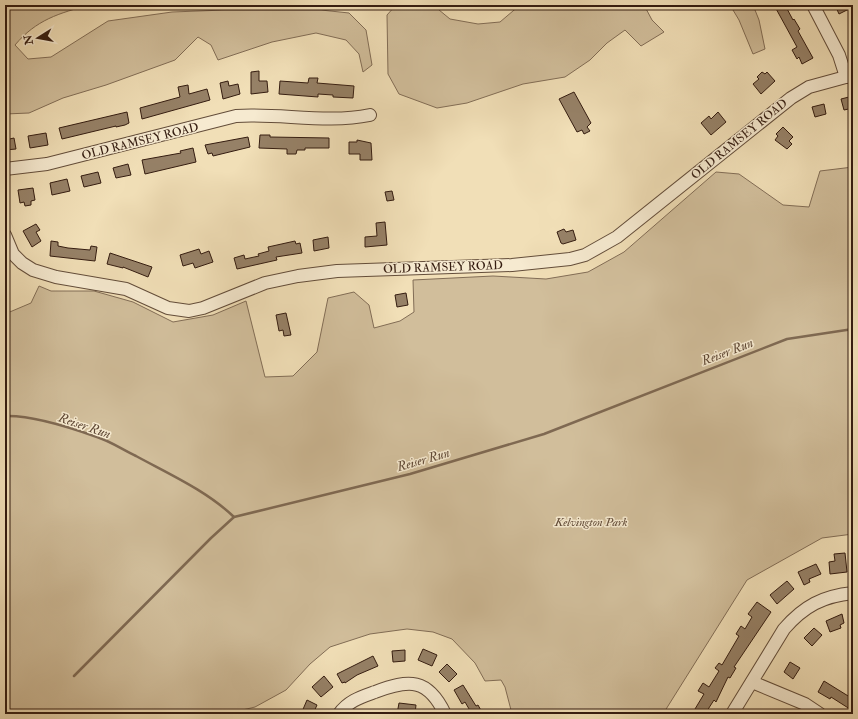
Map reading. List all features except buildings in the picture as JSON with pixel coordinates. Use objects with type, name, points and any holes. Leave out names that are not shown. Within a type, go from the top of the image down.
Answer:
[{"type":"street","points":[[813,5],[850,76]]},
{"type":"street","name":"OLD RAMSEY ROAD","points":[[5,235],[9,256],[33,270],[56,277],[126,289],[168,308],[189,312],[203,308],[265,283],[298,276],[337,271],[512,265],[570,259],[585,255],[617,237],[791,98],[809,87],[850,76]]},
{"type":"street","name":"OLD RAMSEY ROAD","points":[[5,169],[47,164],[236,116],[257,114],[352,118],[370,114]]},
{"type":"street","points":[[732,714],[784,629],[803,610],[819,601],[838,595],[853,594]]},
{"type":"street","points":[[339,714],[344,707],[358,698],[395,684],[407,682],[430,691],[439,702],[445,714]]},
{"type":"street","points":[[752,682],[805,704],[820,714]]},
{"type":"green space","points":[[5,5],[90,5],[58,15],[31,29],[15,45],[28,59],[51,57],[108,21],[172,12],[225,10],[321,10],[349,13],[366,30],[372,65],[363,72],[359,54],[346,40],[316,33],[272,42],[218,60],[211,45],[198,37],[175,60],[106,85],[63,98],[29,113],[5,114]]},
{"type":"green space","points":[[396,5],[433,5],[450,19],[478,24],[500,22],[520,5],[644,5],[652,20],[664,32],[641,46],[625,30],[607,43],[590,60],[565,77],[523,84],[467,103],[437,108],[399,94],[388,74],[387,15]]},
{"type":"green space","points":[[730,5],[753,5],[759,20],[765,49],[753,54],[739,20]]},
{"type":"green space","name":"Kelvington Park","points":[[853,167],[853,534],[822,538],[747,580],[663,714],[509,714],[511,710],[505,687],[501,680],[485,681],[475,663],[452,639],[433,632],[407,629],[370,634],[330,647],[310,664],[286,690],[255,707],[226,714],[5,714],[5,314],[31,303],[39,286],[51,291],[94,291],[133,302],[173,322],[213,315],[246,301],[265,377],[293,376],[317,352],[328,298],[354,292],[369,305],[374,328],[400,321],[414,312],[413,280],[493,276],[546,279],[588,272],[624,252],[716,172],[739,174],[783,205],[809,207],[820,171]]},
{"type":"waterway","name":"Reiser Run","points":[[74,676],[211,538],[234,517],[410,474],[544,434],[787,339],[853,329]]},
{"type":"waterway","name":"Reiser Run","points":[[5,416],[16,416],[52,423],[107,441],[200,491],[234,517]]}]
